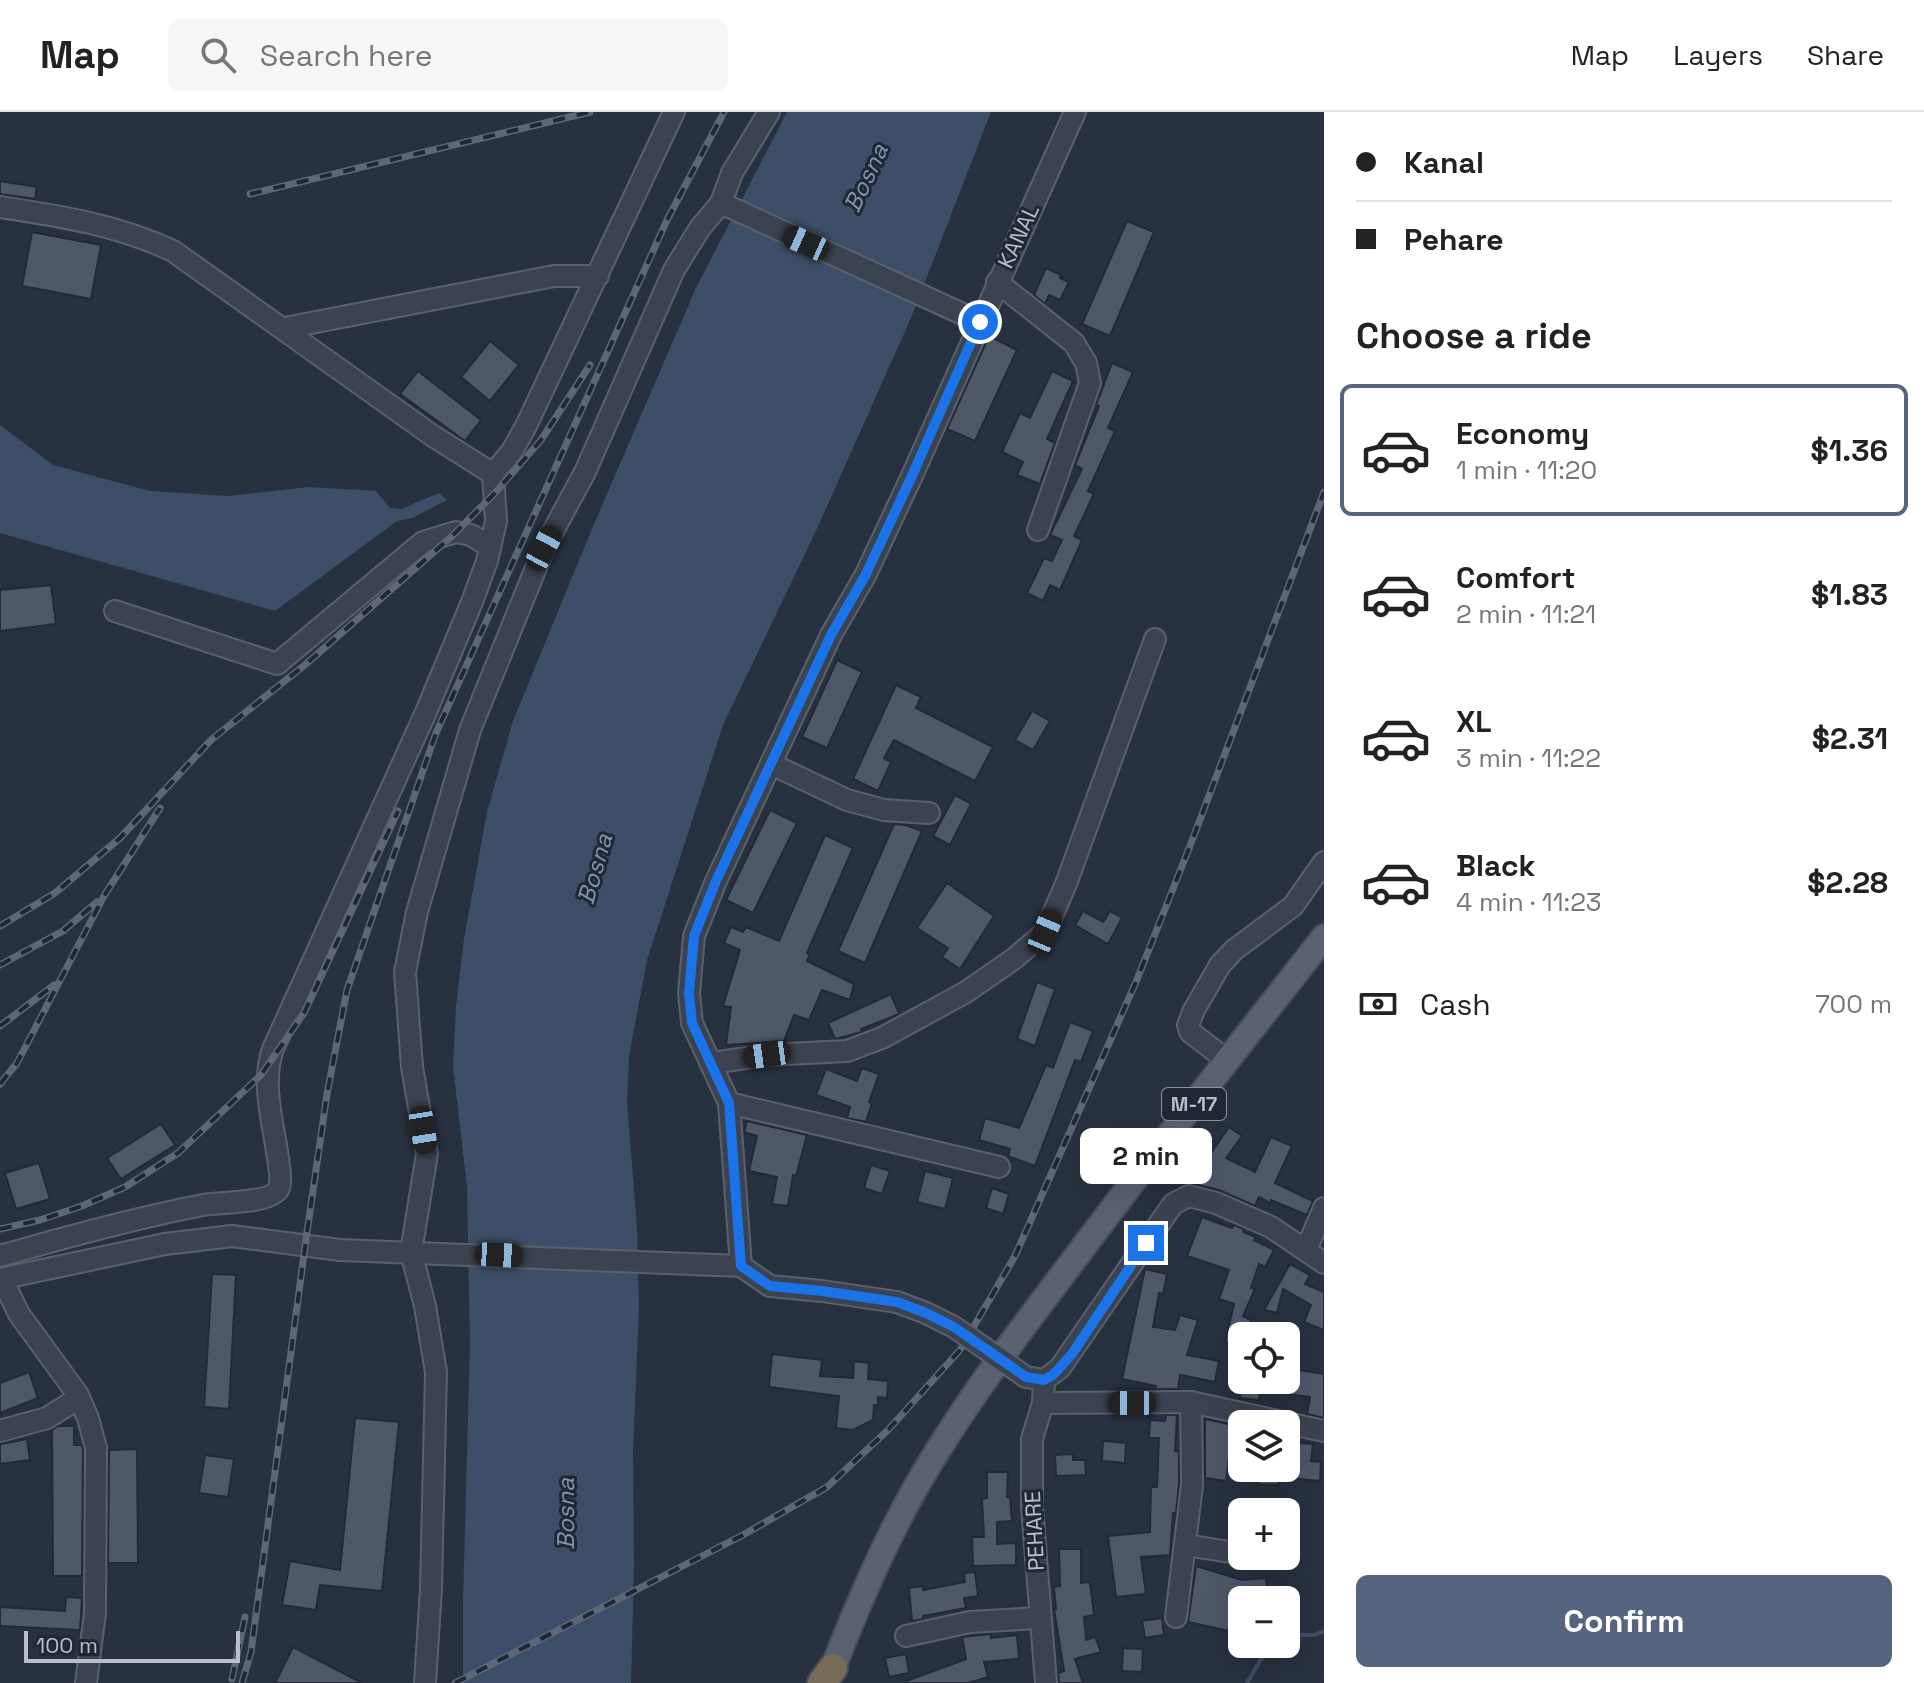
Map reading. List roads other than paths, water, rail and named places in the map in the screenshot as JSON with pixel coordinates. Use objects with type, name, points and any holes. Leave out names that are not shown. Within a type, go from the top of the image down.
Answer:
[{"type":"main road","name":"M-17","points":[[828,1678],[869,1579],[935,1455],[1004,1353],[1134,1179],[1324,937]]},
{"type":"street","points":[[0,1256],[204,1205],[262,1199],[273,1195],[279,1188],[267,1066],[472,602],[496,521],[493,474],[512,451],[526,426],[674,112]]},
{"type":"street","points":[[425,1683],[431,1588],[436,1372],[425,1306],[411,1252],[427,1154],[412,1067],[405,972],[417,912],[470,730],[544,548],[585,472],[674,270],[700,228],[725,205],[732,173],[769,112]]},
{"type":"street","name":"KANAL","points":[[741,1266],[729,1103],[692,1023],[689,993],[694,936],[716,881],[831,635],[873,561],[1075,112]]},
{"type":"street","points":[[725,205],[980,322]]},
{"type":"street","points":[[0,207],[68,217],[138,234],[173,251],[433,436],[493,474]]},
{"type":"street","points":[[285,328],[554,276],[598,276]]},
{"type":"street","points":[[997,282],[1074,343],[1086,363],[1090,383],[1038,530]]},
{"type":"street","points":[[115,611],[277,664],[423,542],[456,532],[471,535],[490,547]]},
{"type":"street","points":[[712,1063],[767,1055],[847,1051],[882,1038],[966,992],[1015,958],[1045,932],[1066,884],[1155,639]]},
{"type":"street","points":[[771,764],[847,800],[884,810],[929,813]]},
{"type":"street","points":[[1228,1061],[1190,1032],[1188,1025],[1194,1010],[1220,965],[1234,950],[1293,906],[1324,862]]},
{"type":"street","points":[[729,1103],[999,1167]]},
{"type":"street","points":[[86,1683],[95,1613],[96,1448],[79,1398],[19,1314],[1,1279],[165,1244],[232,1236],[340,1250],[741,1266],[770,1286],[897,1302],[926,1313],[1035,1378],[1053,1375],[1072,1354],[1173,1204],[1189,1196],[1216,1203],[1271,1227],[1324,1263]]},
{"type":"street","points":[[1306,1250],[1324,1208]]},
{"type":"street","name":"PEHARE","points":[[1035,1378],[1043,1403],[1032,1439],[1032,1507],[1046,1683]]},
{"type":"street","points":[[0,1431],[47,1418],[79,1398]]},
{"type":"street","points":[[1043,1403],[1191,1402],[1324,1431]]},
{"type":"street","points":[[1176,1617],[1192,1485],[1191,1402]]},
{"type":"street","points":[[1186,1545],[1228,1552]]},
{"type":"street","points":[[906,1636],[970,1622],[1039,1618]]},
{"type":"water","name":"Bosna","points":[[787,112],[991,112],[911,318],[815,533],[723,725],[647,960],[629,1056],[627,1102],[637,1228],[639,1305],[633,1451],[631,1683],[463,1683],[470,1344],[467,1187],[453,1066],[464,939],[487,812],[513,721],[594,524],[696,288]]},
{"type":"water","points":[[0,425],[53,465],[150,491],[229,496],[309,487],[376,491],[390,508],[401,509],[439,493],[447,500],[412,518],[397,521],[275,611],[0,533]]},
{"type":"waterway","points":[[1300,1635],[1315,1635],[1324,1631]]},
{"type":"waterway","points":[[1247,1683],[1262,1658]]},
{"type":"railway","points":[[250,194],[590,112]]},
{"type":"railway","points":[[242,1683],[251,1652],[327,1094],[347,990],[436,733],[667,220],[724,112]]},
{"type":"railway","points":[[0,926],[55,893],[120,838],[211,740],[306,664],[451,537],[541,440],[590,365]]},
{"type":"railway","points":[[455,1683],[743,1535],[827,1487],[888,1430],[960,1350],[1015,1256],[1136,982],[1324,492]]},
{"type":"railway","points":[[0,1084],[17,1063],[104,896],[160,808]]},
{"type":"railway","points":[[0,1229],[82,1206],[125,1187],[178,1153],[261,1075],[304,1013],[398,811]]},
{"type":"railway","points":[[0,965],[63,931],[97,902]]},
{"type":"railway","points":[[0,1026],[54,985]]},
{"type":"railway","points":[[232,1679],[245,1617]]}]
